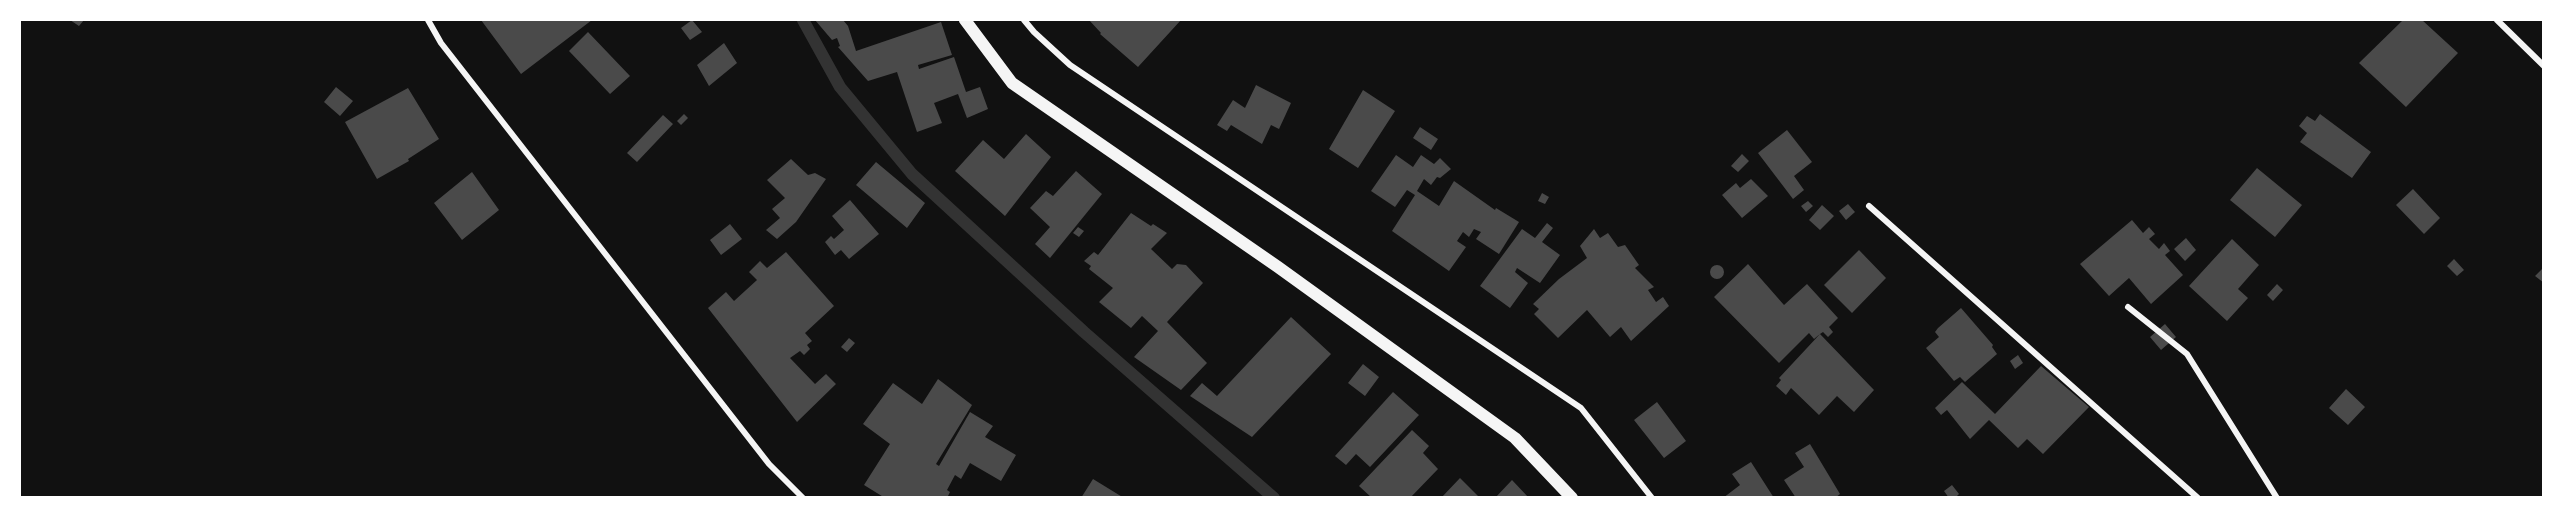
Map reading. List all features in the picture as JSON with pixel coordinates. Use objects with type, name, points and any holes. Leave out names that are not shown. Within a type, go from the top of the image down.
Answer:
[{"type":"main road","points":[[965,20],[1012,83],[1278,267],[1515,438],[1572,498]]},
{"type":"street","points":[[428,20],[441,43],[769,464],[803,498]]},
{"type":"street","points":[[1024,20],[1070,65],[1581,408],[1652,498]]},
{"type":"street","points":[[2497,20],[2544,66]]},
{"type":"street","points":[[1869,206],[2199,498]]},
{"type":"street","points":[[2128,307],[2187,354],[2277,498]]},
{"type":"building","points":[[70,20],[84,20],[79,26]]},
{"type":"building","points":[[481,20],[592,20],[521,74]]},
{"type":"building","points":[[692,20],[702,32],[690,40],[681,28]]},
{"type":"building","points":[[815,20],[843,20],[848,26],[856,51],[941,22],[952,55],[918,65],[919,69],[954,57],[966,92],[980,87],[988,109],[967,118],[958,94],[934,103],[942,123],[917,132],[897,72],[868,81],[838,47],[840,46],[837,38],[832,40]]},
{"type":"building","points":[[1089,20],[1181,20],[1138,67],[1100,34]]},
{"type":"building","points":[[2403,20],[2422,20],[2458,53],[2406,107],[2359,63]]},
{"type":"building","points":[[588,32],[630,76],[610,94],[569,51]]},
{"type":"building","points":[[724,43],[737,63],[709,86],[697,65]]},
{"type":"building","points":[[1256,85],[1291,103],[1279,129],[1271,125],[1262,144],[1231,125],[1227,131],[1217,125],[1233,100],[1245,108]]},
{"type":"building","points":[[336,87],[353,101],[340,116],[324,102]]},
{"type":"building","points":[[408,88],[439,139],[408,159],[409,161],[377,179],[345,122]]},
{"type":"building","points":[[1363,90],[1395,111],[1358,168],[1329,149]]},
{"type":"building","points":[[684,114],[688,118],[681,125],[677,121]]},
{"type":"building","points":[[2320,114],[2371,152],[2352,178],[2300,142],[2307,133],[2299,126],[2307,116],[2315,121]]},
{"type":"building","points":[[663,115],[673,124],[637,162],[627,153]]},
{"type":"building","points":[[1420,127],[1438,139],[1431,150],[1413,138]]},
{"type":"building","points":[[1787,130],[1812,162],[1794,176],[1804,190],[1793,199],[1758,153]]},
{"type":"building","points":[[1026,134],[1051,157],[1005,216],[955,171],[983,140],[1004,159]]},
{"type":"building","points":[[1742,154],[1749,161],[1738,172],[1731,166]]},
{"type":"building","points":[[1396,155],[1413,167],[1421,155],[1434,164],[1440,158],[1451,169],[1440,178],[1437,177],[1431,185],[1424,179],[1417,191],[1439,206],[1454,181],[1495,210],[1496,208],[1519,222],[1499,254],[1476,239],[1481,232],[1474,229],[1469,237],[1463,232],[1457,241],[1466,247],[1449,271],[1392,231],[1415,195],[1407,190],[1395,207],[1371,191]]},
{"type":"building","points":[[791,159],[808,175],[815,173],[826,179],[796,222],[777,239],[766,230],[780,218],[772,209],[785,198],[767,180]]},
{"type":"building","points":[[876,162],[925,203],[907,228],[856,185]]},
{"type":"building","points":[[2257,168],[2302,205],[2275,237],[2230,200]]},
{"type":"building","points":[[1076,171],[1102,194],[1050,258],[1035,244],[1050,227],[1030,208],[1046,191],[1053,196]]},
{"type":"building","points":[[472,172],[499,210],[462,240],[434,203]]},
{"type":"building","points":[[1751,179],[1768,196],[1742,218],[1722,195],[1736,183],[1740,188]]},
{"type":"building","points":[[2413,189],[2440,218],[2424,234],[2396,205]]},
{"type":"building","points":[[1542,193],[1549,197],[1545,204],[1538,201]]},
{"type":"building","points":[[850,200],[879,234],[849,259],[841,250],[835,255],[825,242],[831,236],[834,239],[844,230],[832,216]]},
{"type":"building","points":[[1808,201],[1813,206],[1806,212],[1801,206]]},
{"type":"building","points":[[1848,204],[1855,212],[1846,220],[1839,211]]},
{"type":"building","points":[[1822,205],[1834,216],[1820,230],[1809,220]]},
{"type":"building","points":[[1131,213],[1167,233],[1151,249],[1172,269],[1177,264],[1186,265],[1203,283],[1167,322],[1207,363],[1181,390],[1134,357],[1158,331],[1142,316],[1131,328],[1099,302],[1113,288],[1089,269],[1091,266],[1084,261],[1094,252],[1098,255]]},
{"type":"building","points":[[2132,220],[2143,233],[2149,227],[2155,234],[2149,239],[2159,249],[2164,243],[2170,251],[2165,255],[2183,275],[2151,304],[2129,278],[2109,296],[2080,264]]},
{"type":"building","points":[[1547,223],[1553,228],[1542,242],[1560,255],[1540,283],[1517,268],[1515,272],[1528,283],[1510,308],[1480,286],[1522,229],[1535,238]]},
{"type":"building","points":[[730,224],[742,239],[721,255],[710,240]]},
{"type":"building","points":[[1078,227],[1084,231],[1079,237],[1073,233]]},
{"type":"building","points":[[1594,229],[1600,238],[1608,233],[1618,247],[1625,245],[1639,265],[1635,268],[1654,287],[1648,290],[1656,302],[1663,297],[1669,306],[1631,341],[1621,327],[1610,337],[1587,310],[1558,338],[1534,314],[1539,309],[1533,304],[1559,279],[1587,258],[1580,246]]},
{"type":"building","points":[[2186,238],[2196,250],[2185,261],[2174,249]]},
{"type":"building","points":[[2232,239],[2259,265],[2238,289],[2248,298],[2227,321],[2189,286]]},
{"type":"building","points":[[1859,250],[1886,278],[1852,313],[1824,285]]},
{"type":"building","points":[[786,252],[834,306],[805,333],[812,341],[807,345],[810,349],[804,355],[800,351],[790,358],[815,384],[826,374],[836,384],[797,422],[708,308],[726,292],[734,301],[757,280],[749,272],[760,261],[767,268]]},
{"type":"building","points":[[2454,259],[2464,270],[2457,276],[2447,266]]},
{"type":"building","points":[[1748,264],[1784,305],[1807,284],[1838,318],[1829,327],[1833,332],[1828,337],[1823,332],[1814,339],[1809,333],[1779,363],[1714,297]]},
{"type":"building","points":[[1714,265],[1720,265],[1724,272],[1720,279],[1714,279],[1710,275],[1710,269]]},
{"type":"building","points":[[2544,267],[2544,283],[2535,276]]},
{"type":"building","points":[[2277,284],[2283,290],[2273,301],[2267,295]]},
{"type":"building","points":[[1961,308],[1993,345],[1997,354],[1965,382],[1960,377],[1954,381],[1926,348],[1939,337],[1935,332],[1938,328]]},
{"type":"building","points":[[1291,317],[1331,354],[1252,437],[1190,396],[1202,383],[1217,396]]},
{"type":"building","points":[[2165,324],[2176,337],[2161,350],[2150,337]]},
{"type":"building","points":[[1820,334],[1874,390],[1854,412],[1837,396],[1819,415],[1791,388],[1786,395],[1776,386],[1781,380],[1779,378]]},
{"type":"building","points":[[849,338],[855,343],[847,352],[841,347]]},
{"type":"building","points":[[2018,355],[2023,363],[2015,369],[2010,361]]},
{"type":"building","points":[[1363,364],[1379,377],[1365,396],[1348,383]]},
{"type":"building","points":[[2041,366],[2089,407],[2043,454],[2027,439],[2018,448],[1989,420],[1970,439],[1947,410],[1941,415],[1935,408],[1962,382],[1995,414]]},
{"type":"building","points":[[938,379],[972,405],[936,464],[939,466],[970,412],[993,426],[985,437],[1016,455],[1001,481],[970,463],[961,479],[955,475],[947,490],[950,492],[947,498],[885,498],[864,485],[890,444],[863,424],[893,383],[922,404]]},
{"type":"building","points":[[2346,389],[2365,407],[2348,425],[2329,408]]},
{"type":"building","points":[[1393,392],[1419,415],[1370,467],[1356,454],[1346,465],[1335,456]]},
{"type":"building","points":[[1657,402],[1686,441],[1664,458],[1634,420]]},
{"type":"building","points":[[1412,430],[1429,446],[1423,453],[1438,469],[1410,498],[1372,498],[1359,486]]},
{"type":"building","points":[[1810,444],[1840,494],[1835,498],[1796,498],[1784,480],[1804,467],[1795,453]]},
{"type":"building","points":[[1751,462],[1774,498],[1723,498],[1740,485],[1732,474]]},
{"type":"building","points":[[1460,478],[1480,498],[1441,498]]},
{"type":"building","points":[[1093,479],[1124,498],[1081,498]]},
{"type":"building","points":[[1512,480],[1529,498],[1495,498]]},
{"type":"building","points":[[1952,485],[1959,494],[1955,498],[1949,498],[1944,491]]},
{"type":"waterway","points":[[803,20],[840,87],[912,174],[1084,332],[1274,498]]}]
